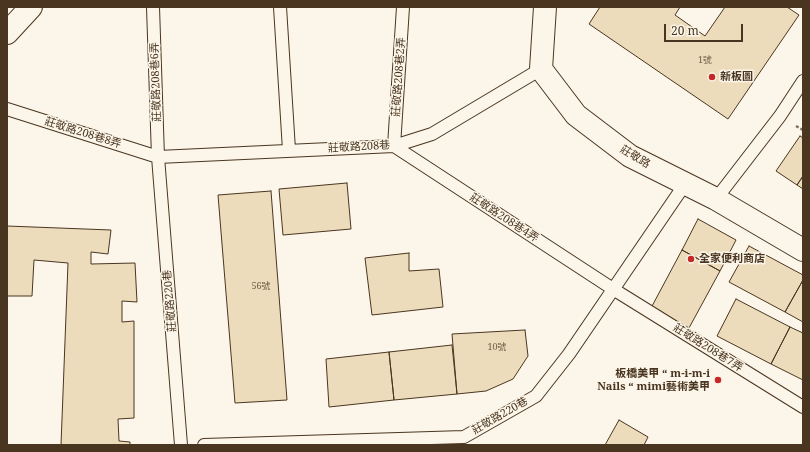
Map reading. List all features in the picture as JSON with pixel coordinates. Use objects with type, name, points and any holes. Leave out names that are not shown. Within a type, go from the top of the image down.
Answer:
[{"type":"street","points":[[7,32],[30,7]]},
{"type":"street","points":[[541,69],[546,7]]},
{"type":"street","name":"莊敬路","points":[[541,69],[576,115],[630,156],[716,199],[803,250]]},
{"type":"lane","name":"莊敬路208巷6弄","points":[[153,7],[158,157]]},
{"type":"lane","points":[[280,7],[289,150]]},
{"type":"lane","name":"莊敬路208巷2弄","points":[[394,146],[403,7]]},
{"type":"lane","name":"莊敬路208巷","points":[[158,157],[394,146],[432,134],[541,69]]},
{"type":"lane","points":[[716,199],[780,116],[803,81]]},
{"type":"lane","name":"莊敬路208巷8弄","points":[[7,109],[158,157]]},
{"type":"lane","name":"莊敬路208巷4弄","points":[[394,146],[613,289]]},
{"type":"lane","name":"莊敬路220巷","points":[[158,157],[181,445]]},
{"type":"lane","name":"莊敬路220巷","points":[[204,445],[465,441],[536,396],[569,354],[685,184]]},
{"type":"lane","name":"莊敬路208巷7弄","points":[[613,289],[803,407]]},
{"type":"building","name":"新板圖","points":[[600,7],[680,7],[675,15],[705,36],[725,7],[787,7],[799,15],[728,119],[589,24]]},
{"type":"building","points":[[800,136],[803,138],[803,176],[797,185],[776,171]]},
{"type":"building","points":[[803,176],[803,189],[797,185]]},
{"type":"building","points":[[347,183],[351,229],[283,235],[279,189]]},
{"type":"building","points":[[271,191],[287,400],[235,403],[218,195]]},
{"type":"building","points":[[698,219],[736,240],[720,271],[682,250]]},
{"type":"building","points":[[7,226],[111,230],[108,254],[91,252],[91,264],[135,263],[137,302],[122,301],[122,322],[134,321],[134,418],[118,419],[119,441],[130,442],[130,445],[61,445],[68,263],[34,260],[32,296],[7,296]]},
{"type":"building","points":[[749,246],[803,275],[803,280],[785,312],[729,282]]},
{"type":"building","points":[[682,250],[720,271],[689,328],[651,308]]},
{"type":"building","points":[[409,253],[409,271],[439,269],[443,307],[372,315],[365,258]]},
{"type":"building","points":[[803,280],[803,322],[785,312]]},
{"type":"building","points":[[736,299],[790,327],[771,364],[717,336]]},
{"type":"building","points":[[790,327],[803,333],[803,380],[771,364]]},
{"type":"building","points":[[525,330],[528,356],[513,379],[486,391],[457,394],[452,334]]},
{"type":"building","points":[[452,345],[457,394],[394,400],[389,352]]},
{"type":"building","points":[[389,352],[394,400],[329,407],[326,359]]},
{"type":"building","points":[[619,420],[648,437],[644,445],[605,445]]},
{"type":"place","name":"新板圖","points":[[712,77]]},
{"type":"place","name":"全家便利商店","points":[[691,259]]},
{"type":"place","name":"板橋美甲 “ m-i-m-i Nails “ mimi藝術美甲","points":[[718,380]]}]
